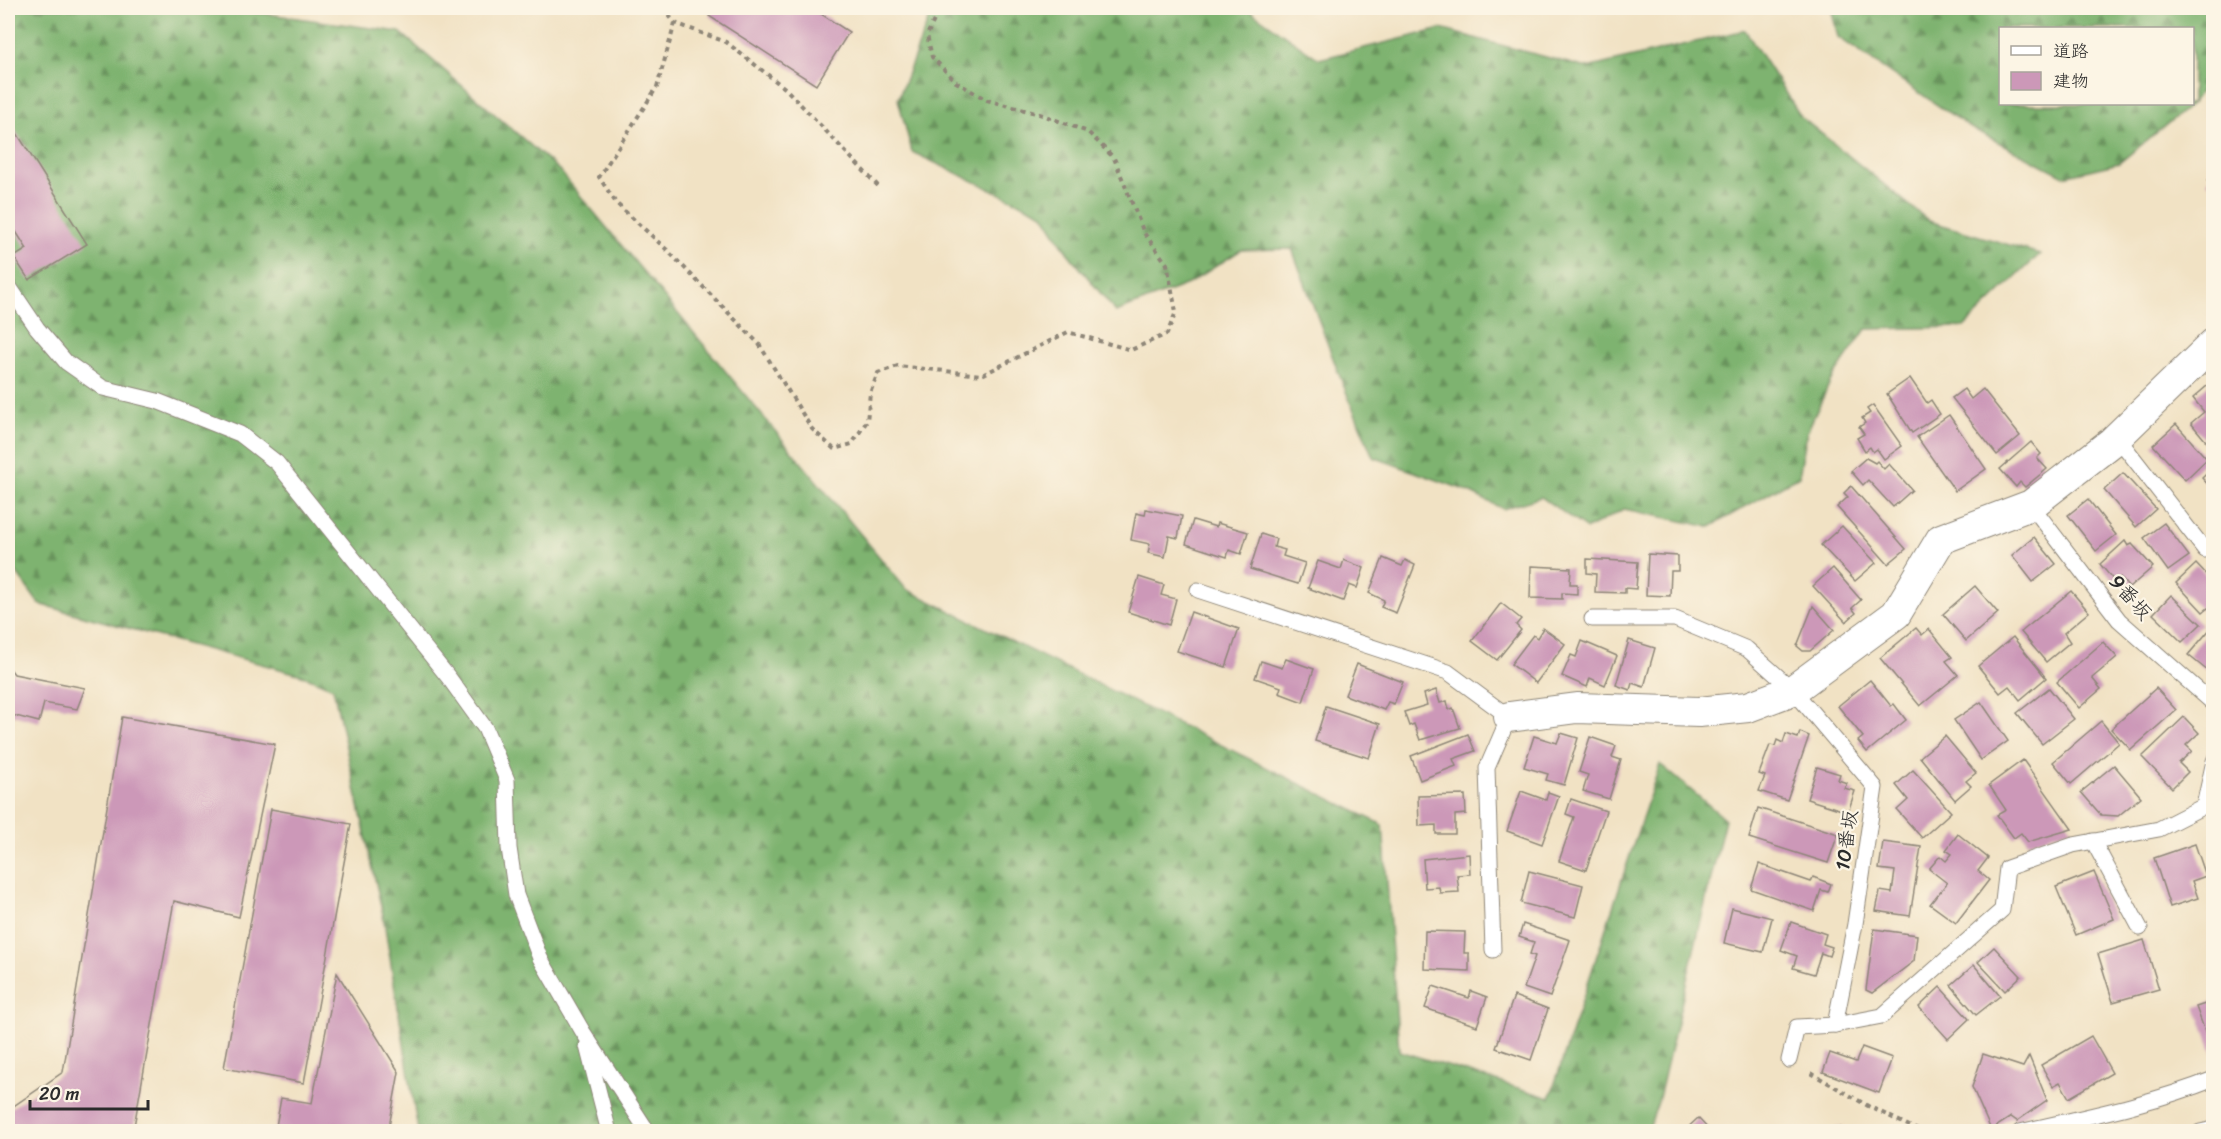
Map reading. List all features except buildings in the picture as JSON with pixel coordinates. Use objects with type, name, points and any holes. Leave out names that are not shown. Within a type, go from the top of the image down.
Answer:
[{"type":"street","points":[[1509,717],[1577,708],[1709,711],[1748,707],[1793,690],[1896,614],[1941,539],[2031,505],[2117,437],[2214,343]]},
{"type":"lane","points":[[8,285],[37,328],[66,362],[103,388],[157,401],[240,434],[277,463],[448,678],[485,728],[507,780],[509,848],[516,894],[540,958],[583,1032],[648,1131]]},
{"type":"lane","points":[[2117,437],[2205,550]]},
{"type":"lane","name":"9番坂","points":[[2031,505],[2119,620],[2214,704]]},
{"type":"lane","points":[[1198,590],[1448,672],[1509,717],[1487,768],[1493,950]]},
{"type":"lane","name":"10番坂","points":[[1592,619],[1675,619],[1747,649],[1793,690],[1875,787],[1855,924],[1835,1025]]},
{"type":"lane","points":[[1789,1060],[1797,1027],[1835,1025],[1882,1016],[2002,910],[2007,868],[2073,845],[2159,829],[2204,806],[2214,761]]},
{"type":"lane","points":[[2093,841],[2140,928]]},
{"type":"lane","points":[[583,1032],[609,1131]]},
{"type":"lane","points":[[2020,1131],[2138,1104],[2214,1079]]},
{"type":"lane","points":[[2200,1131],[2214,1129]]},
{"type":"path","points":[[663,8],[675,23],[726,42],[778,82],[878,186]]},
{"type":"path","points":[[675,23],[657,87],[599,177],[616,203],[666,249],[759,344],[812,429],[834,449],[852,444],[867,421],[870,393],[878,373],[898,366],[982,375],[1068,332],[1131,350],[1167,334],[1176,312],[1167,264],[1144,233],[1114,158],[1088,132],[1042,115],[987,100],[956,82],[932,57],[927,35],[940,8]]},
{"type":"path","points":[[1789,1060],[1868,1106],[1922,1131]]},
{"type":"green space","points":[[8,8],[225,8],[400,32],[559,170],[906,589],[1383,825],[1399,1051],[1550,1098],[1660,764],[1725,819],[1658,1102],[1648,1131],[418,1131],[383,915],[333,688],[302,675],[39,604],[8,561]]},
{"type":"green space","points":[[933,8],[1246,8],[1319,59],[1441,29],[1587,68],[1745,30],[1801,117],[1929,221],[2040,254],[1964,327],[1866,329],[1831,380],[1807,432],[1799,476],[1710,527],[1624,509],[1587,529],[1541,497],[1503,509],[1465,490],[1373,457],[1292,249],[1241,250],[1188,284],[1116,312],[1067,252],[1043,214],[912,152],[898,99]]},
{"type":"green space","points":[[1831,8],[2213,8],[2213,72],[2194,101],[2194,27],[1999,27],[1999,105],[2191,105],[2119,163],[2064,176],[1971,128],[1838,37]]}]
